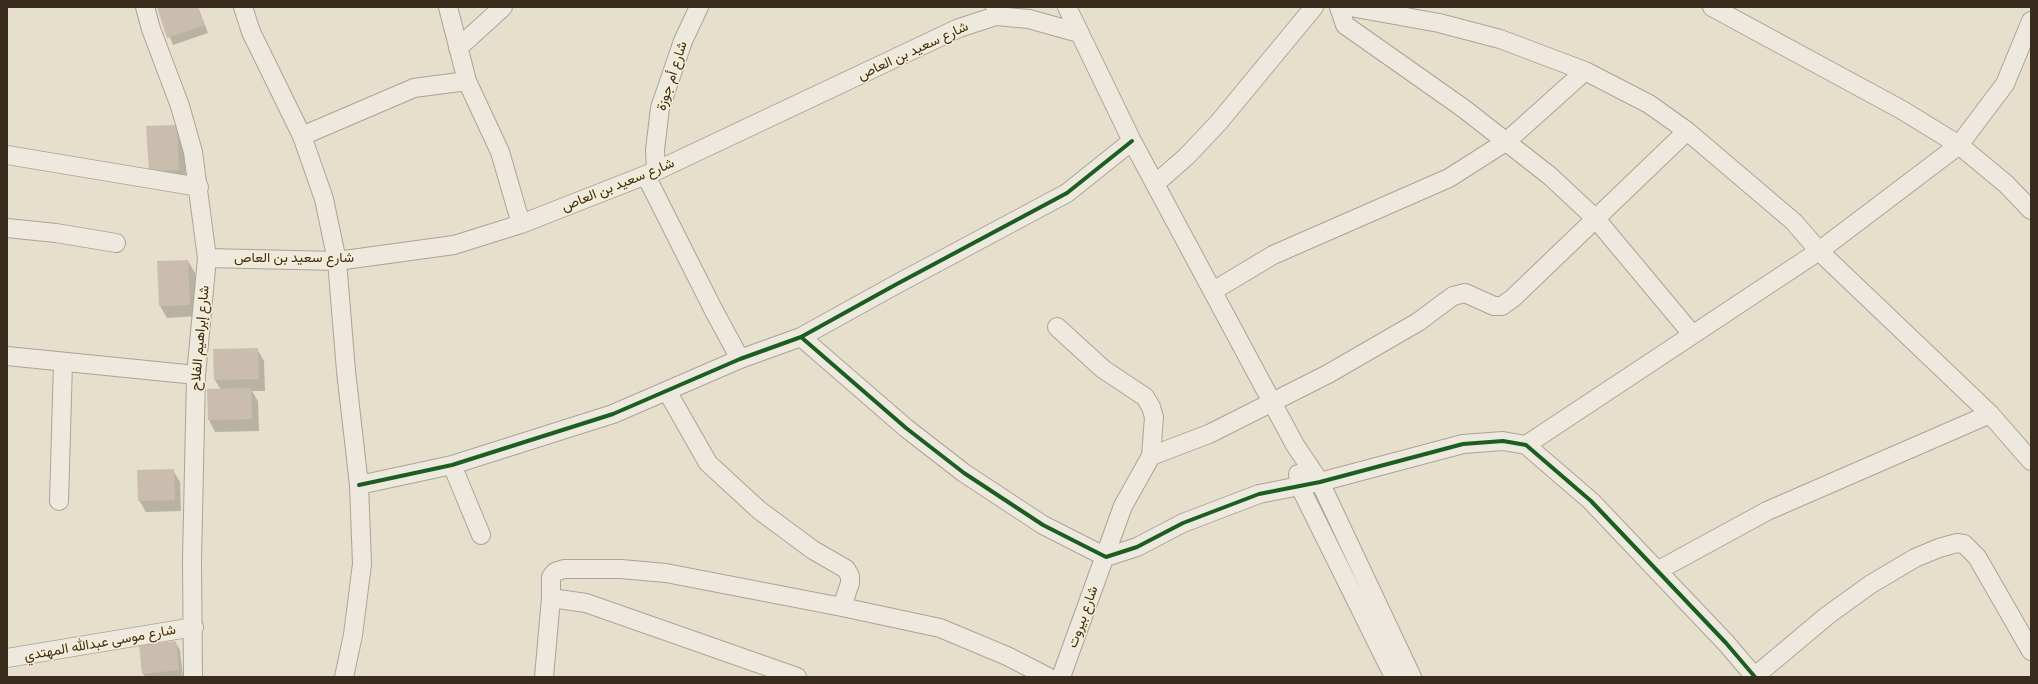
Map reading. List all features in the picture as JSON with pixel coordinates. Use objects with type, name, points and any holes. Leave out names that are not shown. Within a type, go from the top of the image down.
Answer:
[{"type":"street","name":"شارع إبراهيم الفلاح","points":[[145,7],[151,29],[180,106],[194,152],[207,258],[196,375],[192,561],[194,627],[193,677]]},
{"type":"street","points":[[244,7],[251,32],[302,136],[324,199],[337,261],[346,371],[359,485],[362,564],[354,636],[344,677]]},
{"type":"street","points":[[448,7],[467,81],[500,152],[521,224]]},
{"type":"street","points":[[458,48],[503,7]]},
{"type":"street","name":"شارع أم جوزة","points":[[651,174],[660,108],[682,41],[700,7]]},
{"type":"street","points":[[1067,7],[1132,141],[1295,445],[1320,482],[1403,677]]},
{"type":"street","points":[[1155,184],[1187,156],[1219,122],[1314,7]]},
{"type":"street","points":[[1339,7],[1345,25],[1463,108],[1550,176],[1596,219],[1692,334]]},
{"type":"street","points":[[1350,7],[1439,23],[1500,39],[1585,71],[1649,104],[1687,131],[1794,222],[1819,251],[1990,414],[2031,461]]},
{"type":"street","points":[[1712,7],[1896,106],[1959,145],[2006,184],[2031,210]]},
{"type":"street","points":[[996,11],[1080,33]]},
{"type":"street","name":"شارع سعيد بن العاص","points":[[207,258],[337,261],[454,245],[521,224],[651,174],[996,11]]},
{"type":"street","points":[[1526,445],[1819,251],[1959,145],[2005,84],[2031,21]]},
{"type":"street","points":[[1213,291],[1273,255],[1449,178],[1507,141],[1585,71]]},
{"type":"street","points":[[302,136],[414,88],[467,81]]},
{"type":"street","points":[[1057,327],[1103,369],[1145,397],[1151,407],[1154,417],[1151,456],[1209,434],[1328,374],[1418,322],[1453,296],[1465,293],[1494,306],[1502,306],[1513,298],[1687,131]]},
{"type":"street","points":[[359,485],[452,465],[613,414],[740,359],[801,337],[908,277],[1067,193],[1132,141]]},
{"type":"street","points":[[7,155],[199,186]]},
{"type":"street","points":[[651,174],[713,310],[740,359]]},
{"type":"street","points":[[7,228],[56,233],[116,243]]},
{"type":"street","points":[[801,337],[906,428],[964,473],[1043,525],[1106,557],[1137,547],[1183,523],[1259,494],[1320,482],[1463,444],[1503,441],[1526,445],[1590,501],[1726,643],[1754,677],[1828,615],[1871,584],[1915,558],[1939,548],[1957,543],[1964,544],[1976,557],[2031,651]]},
{"type":"street","points":[[7,356],[63,363],[196,375]]},
{"type":"street","points":[[59,501],[63,363]]},
{"type":"street","points":[[667,391],[708,463],[759,510],[813,550],[846,569],[850,576],[850,583],[842,606]]},
{"type":"street","points":[[1657,571],[1767,511],[1990,414]]},
{"type":"street","points":[[1295,445],[1299,485],[1403,677]]},
{"type":"street","name":"شارع بيروت","points":[[1068,674],[1123,506],[1151,456]]},
{"type":"street","points":[[452,465],[481,535]]},
{"type":"street","points":[[544,677],[551,598],[551,577],[555,572],[564,569],[621,569],[666,573],[842,606],[940,628],[1007,656],[1048,677]]},
{"type":"street","points":[[551,598],[586,603],[797,677]]},
{"type":"street","name":"شارع موسى عبدالله المهتدي","points":[[7,658],[194,627]]},
{"type":"street","points":[[1390,677],[1403,677]]},
{"type":"building","points":[[157,7],[198,7],[204,25],[167,38]]},
{"type":"building","points":[[177,125],[179,170],[149,171],[146,126]]},
{"type":"building","points":[[188,260],[190,305],[159,306],[157,261]]},
{"type":"building","points":[[258,348],[259,379],[214,380],[213,349]]},
{"type":"building","points":[[251,388],[252,419],[208,420],[207,389]]},
{"type":"building","points":[[174,469],[175,500],[138,501],[137,470]]},
{"type":"building","points":[[176,641],[179,670],[142,674],[139,645]]},
{"type":"cycle path","points":[[359,485],[452,465],[613,414],[740,359],[801,337],[1067,193],[1132,141]]},
{"type":"cycle path","points":[[801,337],[906,428],[964,473],[1043,525],[1106,557],[1137,547],[1183,523],[1259,494],[1320,482],[1463,444],[1503,441],[1526,445],[1591,501],[1726,643],[1755,677]]}]
